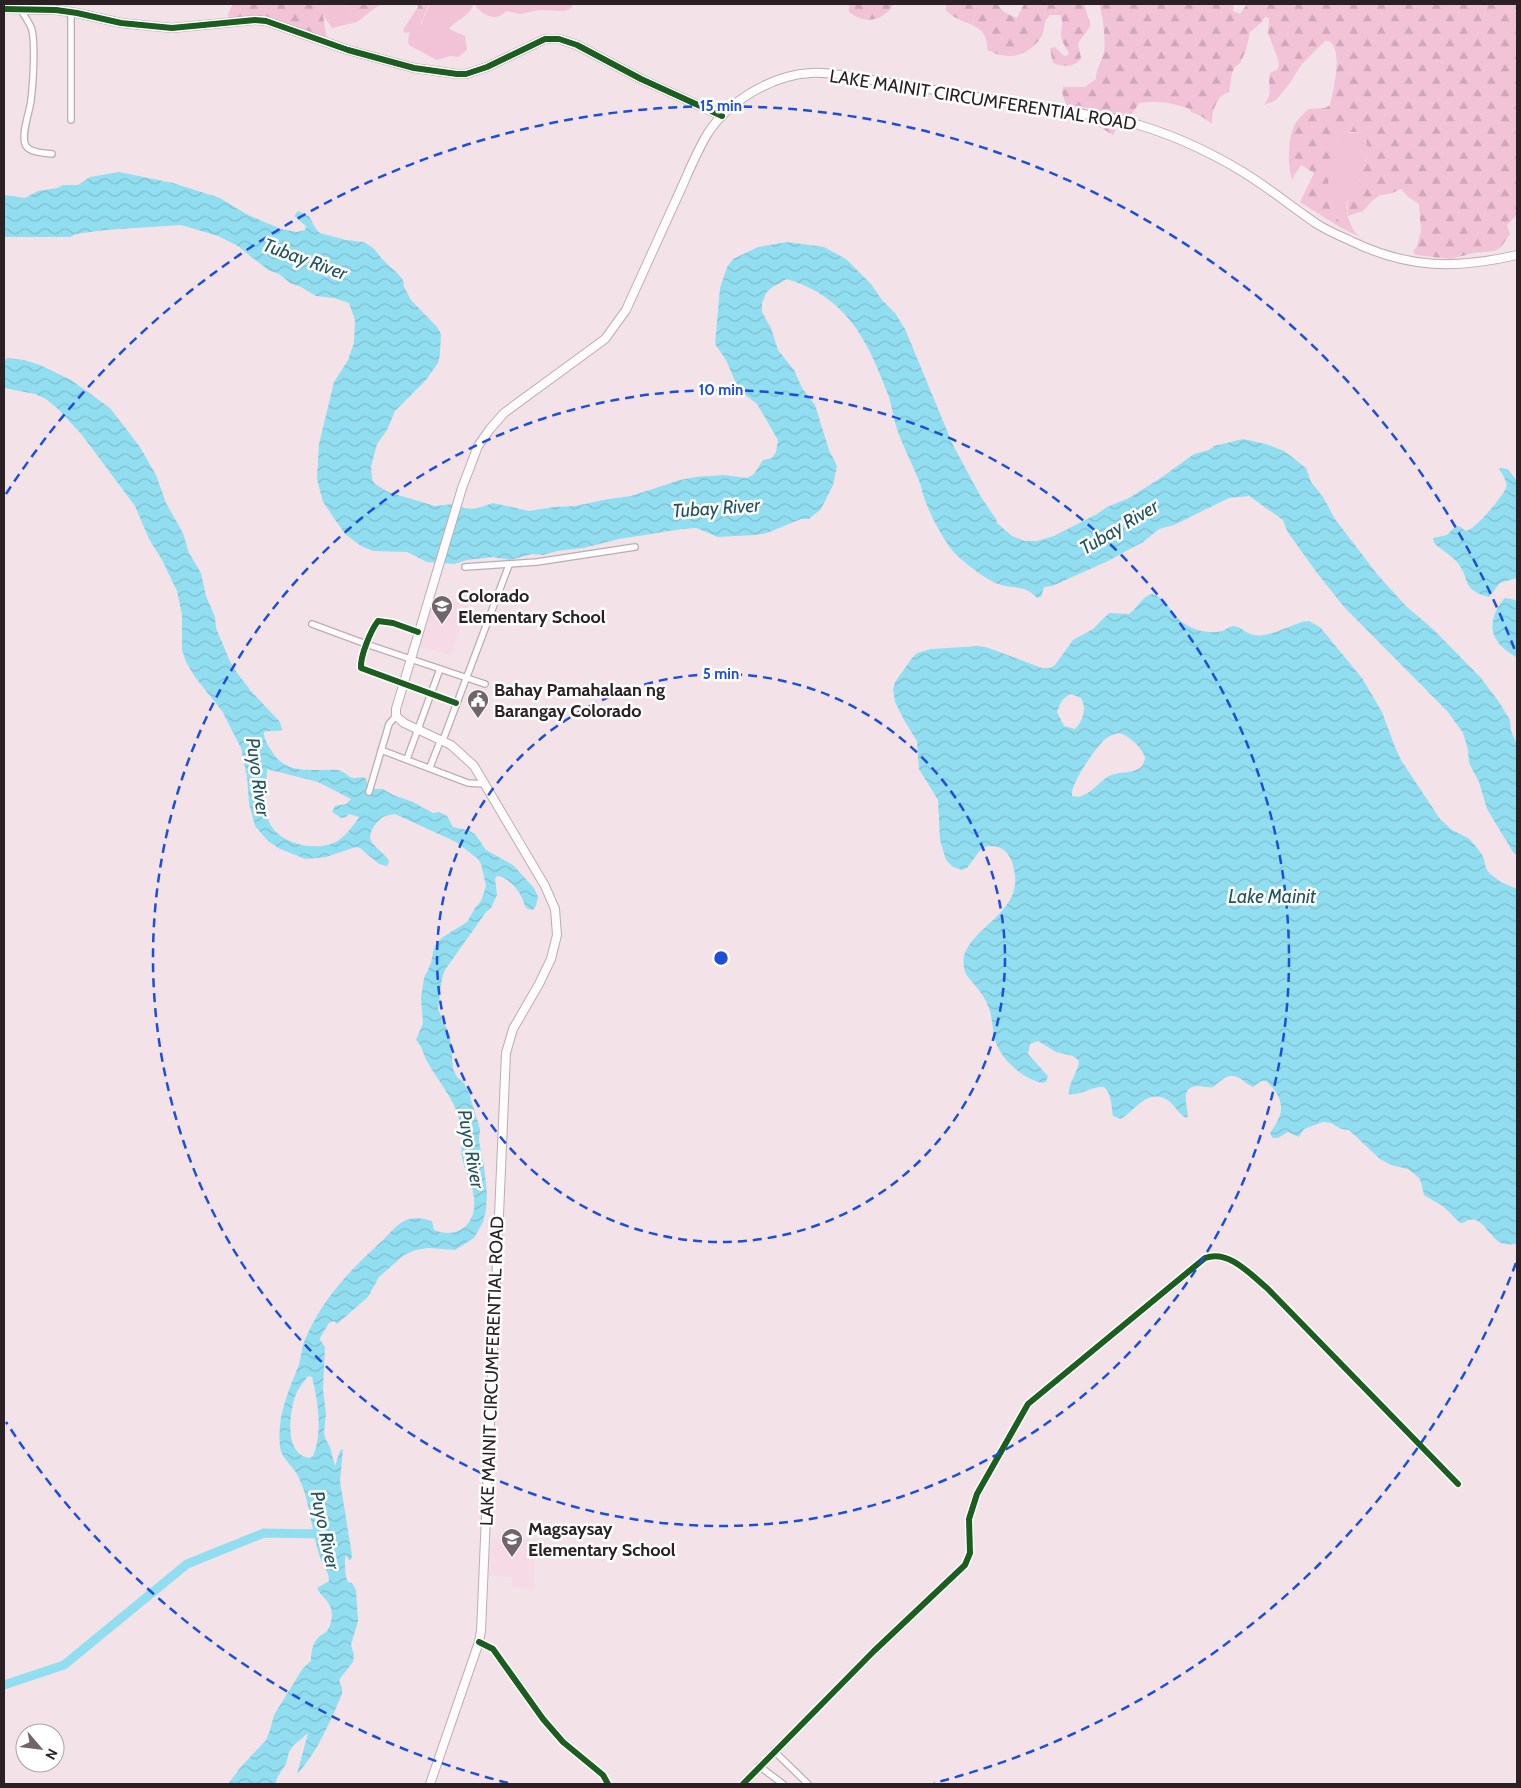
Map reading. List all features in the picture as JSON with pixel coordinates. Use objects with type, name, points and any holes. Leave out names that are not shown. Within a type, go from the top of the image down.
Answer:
[{"type":"main road","points":[[4,9],[71,12],[121,23],[172,28],[255,20],[266,21],[348,50],[414,68],[457,74],[466,74],[488,67],[545,39],[559,39],[578,45],[641,79],[722,116]]},
{"type":"main road","name":"LAKE MAINIT CIRCUMFERENTIAL ROAD","points":[[430,1784],[479,1642],[482,1623],[504,1062],[513,1029],[551,959],[557,927],[554,909],[545,886],[474,766],[459,750],[404,723],[396,716],[396,709],[437,567],[462,488],[478,446],[500,417],[594,348],[614,328],[626,310],[702,144],[722,116],[742,99],[769,84],[787,77],[810,73],[860,78],[1112,119],[1163,132],[1220,158],[1267,188],[1319,226],[1356,244],[1390,257],[1414,262],[1456,265],[1486,262],[1517,255]]},
{"type":"street","points":[[21,10],[31,27],[33,43],[32,95],[25,142],[31,150],[52,154]]},
{"type":"street","points":[[71,12],[71,120]]},
{"type":"street","points":[[464,567],[537,562],[635,547]]},
{"type":"street","points":[[430,767],[509,565]]},
{"type":"street","points":[[418,632],[381,620],[376,624],[366,644],[361,668],[456,703]]},
{"type":"street","points":[[312,624],[485,684]]},
{"type":"street","points":[[407,758],[440,669]]},
{"type":"street","points":[[369,792],[389,724],[396,716]]},
{"type":"street","points":[[381,750],[468,782],[485,784]]},
{"type":"street","points":[[743,1784],[758,1766],[874,1651],[965,1565],[970,1552],[969,1519],[977,1494],[1028,1404],[1204,1258],[1224,1257],[1238,1265],[1268,1289],[1458,1484]]},
{"type":"street","points":[[479,1642],[493,1649],[543,1719],[563,1742],[603,1776],[608,1784]]},
{"type":"street","points":[[774,1752],[808,1784]]},
{"type":"street","points":[[758,1766],[783,1784]]},
{"type":"shaded area","name":"Colorado Elementary School","points":[[433,595],[468,605],[451,655],[418,646]]},
{"type":"shaded area","name":"Magsaysay Elementary School","points":[[491,1539],[536,1540],[534,1588],[512,1587],[512,1577],[489,1576]]},
{"type":"green space","points":[[233,4],[326,4],[323,15],[327,41],[281,24],[230,20],[228,14]]},
{"type":"green space","points":[[326,4],[346,4],[345,6],[357,22],[332,28],[323,15]]},
{"type":"green space","points":[[346,4],[383,4],[357,22],[345,6]]},
{"type":"green space","points":[[417,4],[430,4],[419,26],[411,32],[405,33],[403,30],[418,7]]},
{"type":"green space","points":[[430,4],[474,4],[465,16],[449,29],[465,36],[467,50],[458,57],[450,56],[437,60],[409,45],[410,32],[421,24]]},
{"type":"green space","points":[[474,4],[574,4],[570,9],[564,11],[539,10],[520,14],[507,11],[496,17],[483,13]]},
{"type":"green space","points":[[849,4],[894,4],[885,14],[867,20],[861,19],[849,12]]},
{"type":"green space","points":[[946,4],[997,4],[1004,12],[1017,18],[1024,4],[1084,4],[1090,27],[1078,43],[1081,58],[1075,64],[1061,65],[1053,63],[1050,48],[1055,47],[1064,56],[1069,55],[1061,36],[1062,23],[1060,15],[1050,15],[1048,17],[1043,33],[1034,46],[1020,55],[1006,56],[987,50],[983,33],[973,25],[952,15],[946,10]]},
{"type":"green space","points":[[1099,4],[1234,4],[1233,11],[1240,14],[1247,4],[1517,4],[1517,215],[1507,225],[1510,234],[1501,247],[1495,251],[1473,253],[1451,259],[1416,255],[1413,252],[1417,246],[1421,231],[1419,204],[1408,197],[1401,189],[1390,194],[1380,195],[1363,211],[1348,216],[1347,198],[1349,193],[1362,193],[1357,167],[1366,161],[1367,137],[1362,132],[1349,132],[1341,136],[1329,163],[1330,207],[1341,226],[1338,226],[1300,202],[1314,173],[1301,165],[1292,179],[1289,159],[1291,136],[1296,122],[1309,109],[1325,108],[1330,105],[1335,81],[1336,53],[1329,41],[1325,41],[1302,64],[1276,100],[1264,105],[1270,93],[1270,73],[1278,69],[1279,62],[1268,33],[1269,18],[1265,17],[1250,32],[1246,50],[1240,63],[1232,73],[1229,92],[1218,100],[1212,124],[1191,112],[1190,109],[1153,102],[1139,103],[1132,114],[1118,118],[1113,135],[1096,126],[1098,113],[1095,109],[1066,105],[1062,92],[1063,87],[1085,87],[1096,79],[1105,47],[1104,28]]},
{"type":"green space","points":[[1362,132],[1367,137],[1367,148],[1366,158],[1359,179],[1362,193],[1349,193],[1347,198],[1347,211],[1350,223],[1360,237],[1338,226],[1341,226],[1332,211],[1330,203],[1328,168],[1331,152],[1341,136],[1345,133]]},
{"type":"water","name":"Tubay River","points":[[119,172],[173,183],[220,198],[246,214],[281,229],[297,232],[305,230],[306,226],[294,216],[298,211],[309,216],[320,233],[346,240],[364,242],[373,248],[398,274],[403,280],[404,287],[411,300],[437,327],[441,334],[440,354],[438,363],[426,380],[395,411],[387,430],[377,444],[371,467],[372,479],[375,484],[388,492],[435,506],[453,504],[475,509],[493,503],[529,511],[575,506],[631,496],[695,477],[724,475],[747,478],[754,474],[763,460],[772,458],[776,452],[778,440],[757,404],[739,390],[726,360],[715,344],[720,288],[727,267],[733,259],[758,247],[787,242],[824,247],[846,259],[871,284],[882,300],[895,313],[905,329],[953,445],[997,523],[1012,536],[1025,541],[1037,541],[1054,536],[1107,507],[1129,498],[1194,454],[1209,450],[1214,446],[1243,439],[1266,444],[1284,451],[1306,468],[1311,482],[1323,497],[1335,519],[1377,574],[1406,606],[1434,630],[1481,678],[1510,720],[1511,731],[1517,744],[1517,856],[1487,809],[1479,782],[1469,763],[1468,750],[1463,733],[1448,712],[1345,608],[1287,531],[1283,520],[1249,496],[1229,498],[1174,525],[1159,529],[1143,542],[1106,562],[1052,586],[1044,587],[1041,597],[1037,598],[1024,589],[1003,586],[993,582],[973,569],[955,553],[937,527],[900,436],[889,397],[871,355],[852,322],[825,297],[787,279],[766,293],[762,303],[762,312],[771,328],[778,350],[794,370],[802,388],[815,405],[829,450],[837,466],[833,485],[821,509],[809,519],[801,519],[767,533],[756,535],[718,537],[696,528],[682,529],[619,539],[543,555],[532,554],[510,560],[493,557],[467,560],[454,564],[427,562],[407,552],[373,551],[361,546],[345,534],[323,502],[317,479],[319,444],[334,382],[348,360],[354,343],[355,320],[349,303],[334,298],[316,296],[290,283],[279,274],[268,270],[238,246],[218,236],[181,225],[105,230],[76,234],[70,237],[4,237],[4,195],[25,198],[38,191],[57,188],[63,185],[78,185],[90,177]]},
{"type":"water","name":"Puyo River","points":[[8,358],[24,360],[40,365],[71,380],[110,408],[140,447],[156,475],[166,503],[183,533],[189,553],[201,573],[206,596],[215,617],[216,628],[229,659],[251,691],[280,722],[282,730],[264,732],[267,744],[277,759],[292,768],[338,770],[353,778],[363,777],[372,789],[383,789],[433,813],[439,812],[447,816],[453,827],[475,834],[486,850],[513,865],[534,888],[538,897],[533,910],[527,908],[514,886],[504,878],[497,876],[495,879],[497,895],[491,908],[486,912],[445,970],[442,978],[438,1009],[450,1036],[453,1069],[469,1093],[480,1129],[479,1141],[487,1194],[483,1222],[474,1238],[455,1250],[428,1248],[404,1255],[379,1277],[368,1297],[337,1324],[334,1321],[329,1323],[320,1338],[325,1347],[323,1389],[326,1414],[324,1432],[335,1466],[340,1451],[343,1449],[340,1481],[352,1555],[351,1560],[349,1560],[346,1555],[345,1568],[348,1582],[352,1583],[356,1590],[358,1621],[351,1645],[354,1655],[353,1662],[339,1680],[342,1694],[323,1736],[311,1757],[297,1774],[308,1733],[293,1746],[275,1784],[228,1784],[266,1740],[274,1715],[303,1668],[311,1661],[314,1644],[329,1628],[332,1614],[331,1607],[317,1588],[329,1581],[329,1578],[318,1550],[306,1496],[298,1476],[281,1451],[279,1436],[281,1415],[299,1364],[303,1345],[311,1327],[328,1299],[354,1267],[397,1226],[406,1220],[416,1218],[429,1220],[432,1221],[434,1230],[451,1233],[464,1228],[472,1215],[474,1198],[462,1157],[462,1131],[459,1118],[452,1101],[426,1060],[416,1040],[423,1023],[421,998],[424,978],[431,963],[434,948],[443,937],[467,922],[481,901],[486,886],[478,859],[456,842],[395,814],[383,817],[370,834],[371,841],[388,859],[387,866],[379,864],[360,848],[356,847],[326,857],[306,859],[280,849],[268,841],[255,826],[249,803],[247,777],[241,748],[222,711],[195,677],[186,662],[182,650],[182,615],[177,591],[149,539],[135,506],[82,435],[59,410],[46,399],[35,394],[4,388],[4,360]],"holes":[[[267,769],[318,782],[351,799],[346,804],[335,806],[332,812],[341,818],[349,814],[359,817],[344,836],[331,844],[322,846],[303,845],[285,838],[272,827],[267,815]],[[308,1376],[312,1377],[319,1427],[316,1447],[313,1456],[310,1458],[296,1450],[290,1425],[295,1397]]]},
{"type":"water","points":[[1499,469],[1508,469],[1517,481],[1517,578],[1500,583],[1489,597],[1473,591],[1467,583],[1461,567],[1451,556],[1434,543],[1433,538],[1447,535],[1455,527],[1459,526],[1466,531],[1482,519],[1506,488],[1505,480]]},
{"type":"water","name":"Lake Mainit","points":[[1148,595],[1157,596],[1181,621],[1203,631],[1218,632],[1233,626],[1239,627],[1251,634],[1265,635],[1309,621],[1320,627],[1362,678],[1382,712],[1401,760],[1440,819],[1452,830],[1468,838],[1474,844],[1483,856],[1489,873],[1501,882],[1517,889],[1517,1244],[1501,1243],[1496,1240],[1484,1225],[1475,1220],[1460,1223],[1444,1207],[1424,1195],[1419,1178],[1408,1169],[1391,1165],[1380,1159],[1349,1130],[1323,1122],[1304,1129],[1299,1137],[1288,1132],[1278,1138],[1273,1138],[1270,1134],[1280,1114],[1281,1103],[1274,1089],[1266,1081],[1261,1081],[1253,1087],[1235,1076],[1231,1076],[1213,1087],[1192,1087],[1186,1093],[1188,1116],[1186,1118],[1169,1101],[1154,1096],[1142,1102],[1120,1119],[1113,1116],[1110,1097],[1104,1087],[1077,1094],[1069,1094],[1079,1061],[1073,1056],[1056,1052],[1038,1041],[1030,1044],[1028,1054],[1048,1076],[1046,1082],[1043,1083],[1021,1073],[1002,1055],[995,1040],[988,1006],[981,993],[966,974],[964,959],[968,947],[1009,901],[1015,887],[1013,865],[1010,857],[1004,850],[993,846],[982,848],[967,868],[962,870],[953,867],[946,860],[940,840],[938,800],[919,769],[917,741],[895,702],[893,689],[895,682],[917,653],[931,649],[979,646],[1042,668],[1050,668],[1055,665],[1073,640],[1093,629],[1109,613],[1129,614]],"holes":[[[1071,694],[1081,698],[1084,706],[1082,718],[1075,729],[1064,726],[1057,712],[1065,697]],[[1119,733],[1131,739],[1141,749],[1145,757],[1142,766],[1133,771],[1109,776],[1082,796],[1072,796],[1072,791],[1079,775],[1100,744]]]},
{"type":"water","points":[[1505,598],[1517,601],[1517,658],[1500,645],[1493,629],[1494,617],[1498,607]]},
{"type":"waterway","name":"Puyo River","points":[[4,1685],[64,1665],[187,1564],[264,1533],[325,1534]]},
{"type":"cycle path","points":[[4,9],[56,10],[121,23],[172,28],[255,20],[266,21],[348,50],[414,68],[457,74],[466,74],[487,67],[545,39],[559,39],[577,45],[641,79],[722,116]]},
{"type":"cycle path","points":[[418,632],[393,623],[378,621],[367,643],[362,657],[361,668],[456,703]]},
{"type":"cycle path","points":[[743,1784],[874,1651],[965,1565],[970,1553],[969,1519],[977,1494],[1028,1404],[1205,1258],[1214,1256],[1231,1260],[1268,1289],[1458,1484]]},
{"type":"cycle path","points":[[479,1642],[493,1649],[543,1719],[563,1742],[603,1775],[608,1784]]},
{"type":"place","name":"Colorado Elementary School","points":[[442,625]]},
{"type":"place","name":"Bahay Pamahalaan ng Barangay Colorado","points":[[478,719]]},
{"type":"place","name":"Magsaysay Elementary School","points":[[512,1558]]}]
